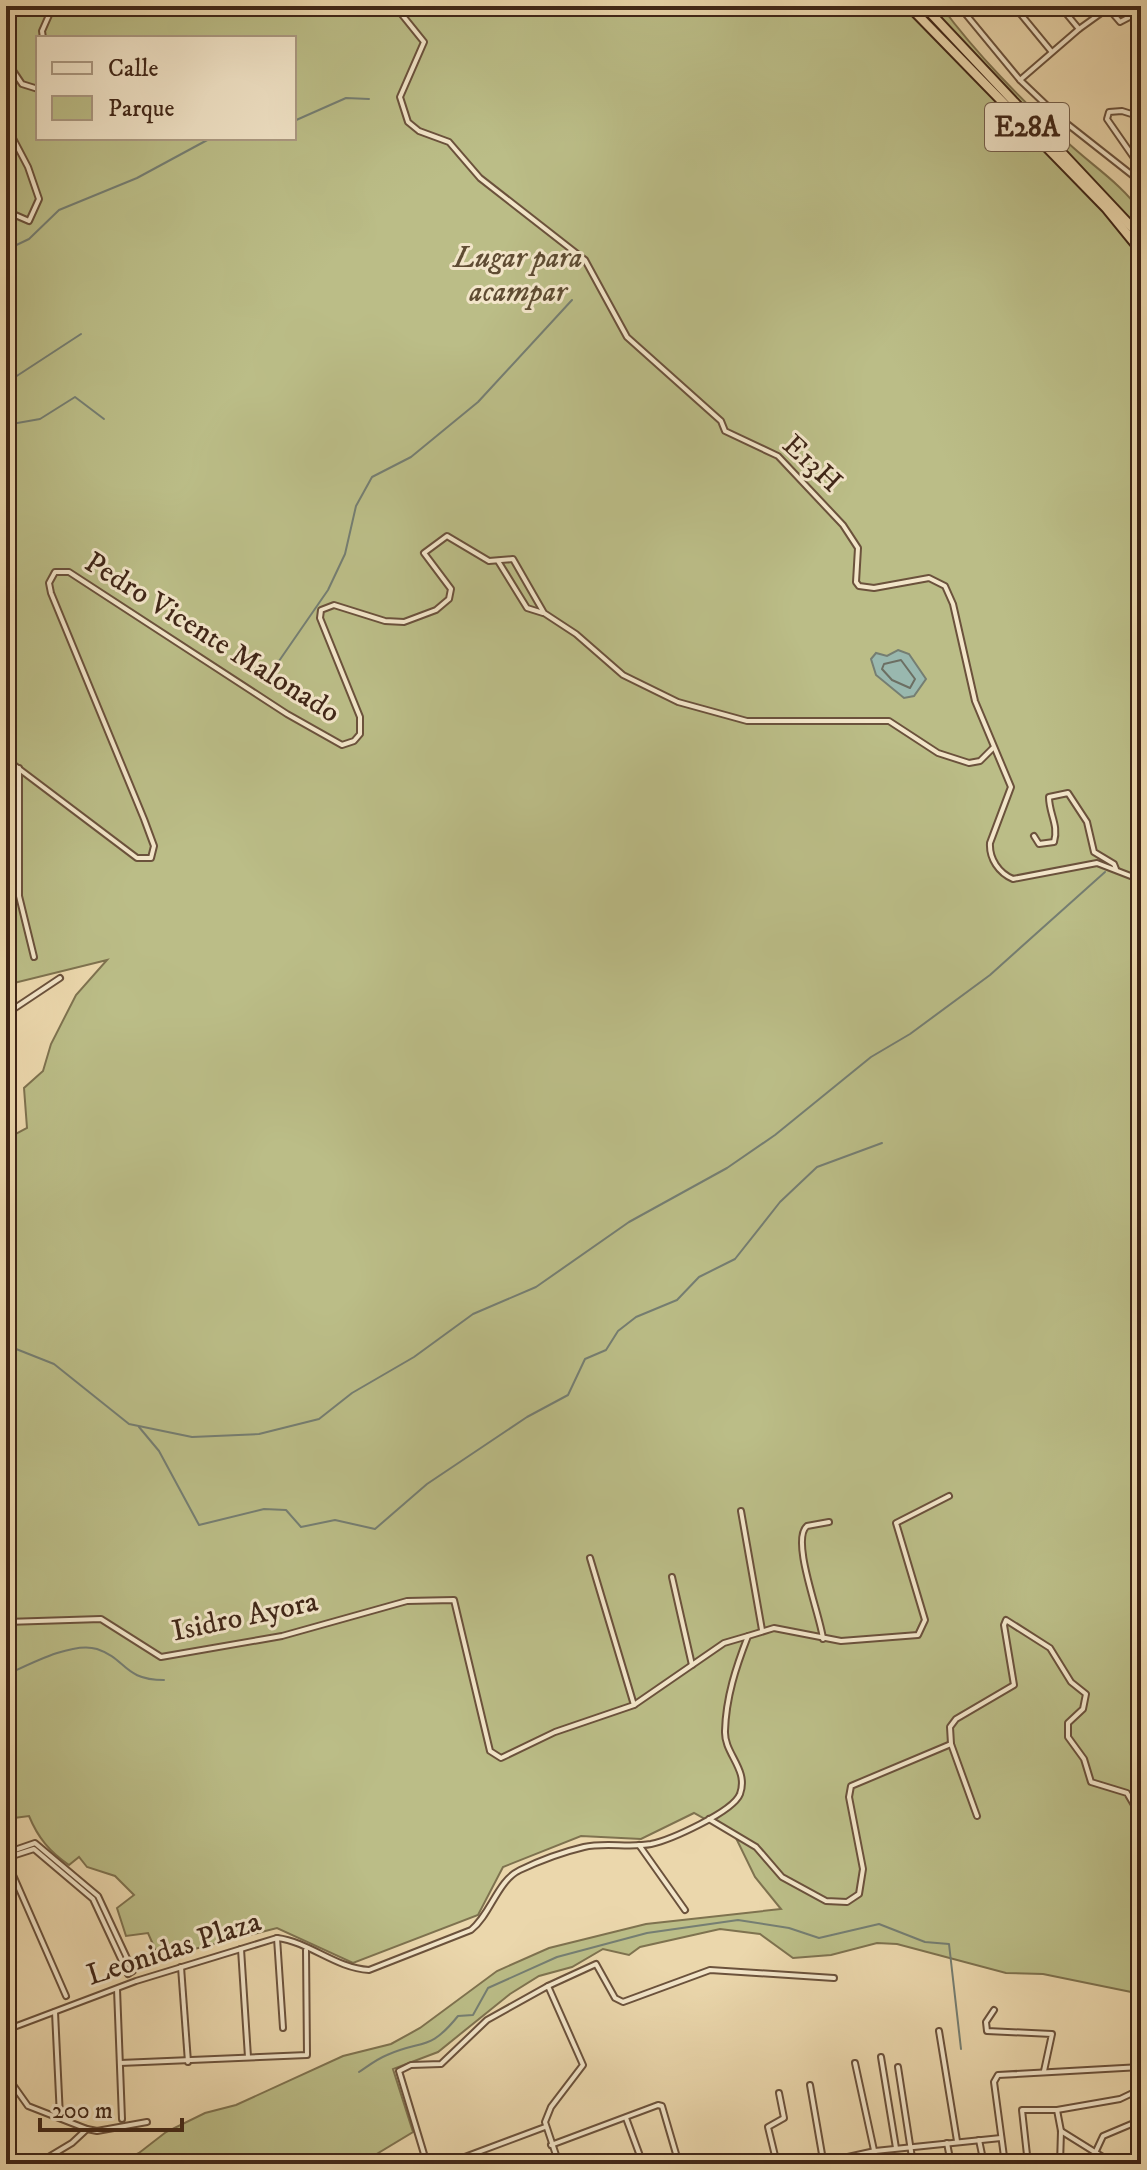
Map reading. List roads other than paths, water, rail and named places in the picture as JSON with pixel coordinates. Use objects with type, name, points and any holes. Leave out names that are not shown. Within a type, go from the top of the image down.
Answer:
[{"type":"highway","name":"E28A","points":[[909,6],[1106,208],[1141,251]]},
{"type":"highway","name":"E28A","points":[[924,6],[1141,237]]},
{"type":"street","points":[[43,36],[53,6]]},
{"type":"street","name":"E13H","points":[[395,6],[424,42],[400,97],[402,112],[413,127],[449,142],[480,178],[585,260],[627,337],[721,421],[725,431],[761,446],[784,461],[843,525],[858,548],[857,584],[874,588],[929,578],[942,583],[953,604],[975,701],[1011,791],[989,850],[1002,874],[1013,879],[1097,863],[1141,880]]},
{"type":"street","points":[[931,14],[949,6]]},
{"type":"street","points":[[959,6],[1020,80],[1061,119],[1141,182]]},
{"type":"street","points":[[1014,6],[1051,51]]},
{"type":"street","points":[[1060,6],[1079,29]]},
{"type":"street","points":[[1020,80],[1051,51],[1109,7],[1120,22],[1141,11]]},
{"type":"street","points":[[1141,52],[1138,54],[1141,59]]},
{"type":"street","points":[[6,60],[22,84],[36,88]]},
{"type":"street","points":[[1141,117],[1122,111],[1109,112],[1107,119],[1141,168]]},
{"type":"street","points":[[6,125],[28,167],[39,199],[29,221],[6,211]]},
{"type":"street","name":"Pedro Vicente Malonado","points":[[6,759],[137,858],[151,858],[154,846],[144,819],[51,593],[49,583],[58,570],[69,572],[287,714],[342,745],[360,734],[360,717],[320,618],[321,610],[334,605],[394,622],[436,610],[449,599],[451,589],[424,554],[432,543],[447,536],[489,561],[498,561]]},
{"type":"street","points":[[544,613],[518,563],[513,559],[498,561],[527,608],[544,613],[576,634],[623,675],[678,702],[747,721],[889,721],[938,753],[969,763],[980,761],[993,748]]},
{"type":"street","points":[[19,768],[19,896],[34,957]]},
{"type":"street","points":[[1034,836],[1039,844],[1054,842],[1057,830],[1049,797],[1068,793],[1087,822],[1094,852],[1114,864],[1116,869]]},
{"type":"street","points":[[6,1014],[60,978]]},
{"type":"street","points":[[590,1558],[634,1705],[724,1643],[762,1630],[774,1628],[823,1639],[913,1636],[922,1631],[925,1620],[896,1523],[901,1517],[949,1496]]},
{"type":"street","points":[[741,1511],[762,1630]]},
{"type":"street","points":[[823,1639],[807,1576],[801,1535],[807,1526],[829,1522]]},
{"type":"street","points":[[672,1577],[692,1665]]},
{"type":"street","name":"Isidro Ayora","points":[[6,1622],[101,1619],[161,1657],[282,1636],[407,1601],[454,1600],[490,1751],[494,1756],[504,1757],[555,1732],[634,1705]]},
{"type":"street","points":[[977,1816],[951,1744],[950,1727],[956,1719],[1014,1685],[1004,1625],[1010,1621],[1050,1648],[1071,1682],[1086,1694],[1083,1709],[1068,1723],[1067,1730],[1084,1759],[1087,1778],[1096,1785],[1127,1793],[1141,1817]]},
{"type":"street","name":"Leonidas Plaza","points":[[7,2028],[181,1967],[277,1938],[351,1969],[369,1970],[471,1930],[485,1919],[498,1893],[517,1871],[585,1846],[653,1844],[709,1819],[734,1803],[740,1794],[741,1772],[725,1732],[732,1678],[748,1636]]},
{"type":"street","points":[[709,1819],[756,1847],[782,1877],[826,1901],[847,1902],[859,1894],[863,1879],[849,1797],[851,1786],[951,1744]]},
{"type":"street","points":[[639,1845],[685,1910]]},
{"type":"street","points":[[31,1846],[98,1896],[133,1971],[131,1974],[93,1899],[31,1846]]},
{"type":"street","points":[[31,1846],[6,1857],[66,1996]]},
{"type":"street","points":[[277,1938],[283,2028]]},
{"type":"street","points":[[241,1949],[248,2057]]},
{"type":"street","points":[[120,2063],[308,2054],[306,1949]]},
{"type":"street","points":[[427,2164],[399,2071],[411,2065],[441,2064],[487,2020],[596,1964],[615,1998],[623,2002],[710,1970],[834,1978]]},
{"type":"street","points":[[181,1967],[188,2062]]},
{"type":"street","points":[[548,1986],[583,2069],[551,2107],[545,2127],[559,2164]]},
{"type":"street","points":[[117,1989],[122,2119]]},
{"type":"street","points":[[994,2010],[986,2022],[987,2031],[1052,2034],[1044,2071]]},
{"type":"street","points":[[55,2012],[60,2118]]},
{"type":"street","points":[[939,2031],[957,2141]]},
{"type":"street","points":[[881,2057],[896,2148]]},
{"type":"street","points":[[855,2063],[877,2164]]},
{"type":"street","points":[[898,2067],[913,2164]]},
{"type":"street","points":[[1005,2164],[994,2082],[1000,2074],[1141,2067]]},
{"type":"street","points":[[6,2075],[28,2106],[87,2129],[97,2131],[147,2122]]},
{"type":"street","points":[[810,2085],[823,2160]]},
{"type":"street","points":[[1028,2164],[1022,2110],[1057,2110],[1120,2099],[1141,2089]]},
{"type":"street","points":[[777,2164],[768,2127],[784,2118],[779,2093]]},
{"type":"street","points":[[551,2145],[654,2105],[662,2106],[679,2164]]},
{"type":"street","points":[[1057,2110],[1061,2131],[1060,2164]]},
{"type":"street","points":[[626,2118],[643,2164]]},
{"type":"street","points":[[1096,2152],[1103,2136],[1141,2120]]},
{"type":"street","points":[[446,2164],[545,2127]]},
{"type":"street","points":[[37,2164],[72,2143],[87,2129]]},
{"type":"street","points":[[1061,2131],[1114,2164]]},
{"type":"street","points":[[816,2164],[823,2160],[896,2148],[1001,2138]]},
{"type":"street","points":[[979,2140],[984,2164]]},
{"type":"street","points":[[947,2143],[951,2164]]},
{"type":"street","points":[[1128,2164],[1141,2159]]},
{"type":"water","points":[[898,650],[909,654],[926,679],[914,696],[904,698],[876,675],[871,659],[876,653],[887,656]]},
{"type":"waterway","points":[[296,120],[346,98],[369,99]]},
{"type":"waterway","points":[[6,250],[29,239],[59,210],[137,178],[207,140]]},
{"type":"waterway","points":[[270,674],[328,590],[345,554],[356,506],[372,477],[411,457],[478,402],[572,300]]},
{"type":"waterway","points":[[6,383],[81,334]]},
{"type":"waterway","points":[[6,425],[40,419],[75,397],[104,419]]},
{"type":"waterway","points":[[6,1345],[54,1364],[129,1424],[192,1437],[259,1434],[319,1419],[352,1393],[414,1357],[473,1314],[536,1287],[629,1222],[727,1168],[775,1135],[871,1057],[910,1034],[990,975],[1105,872]]},
{"type":"waterway","points":[[139,1427],[159,1451],[199,1525],[264,1509],[286,1510],[301,1527],[335,1520],[375,1529],[427,1484],[527,1417],[568,1395],[585,1359],[606,1350],[618,1331],[636,1317],[677,1300],[699,1277],[735,1259],[780,1202],[817,1167],[882,1143]]},
{"type":"waterway","points":[[6,1675],[51,1655],[87,1647],[107,1653],[140,1677],[164,1680]]},
{"type":"waterway","points":[[359,2072],[387,2055],[432,2040],[458,2016],[473,2015],[488,1988],[557,1957],[647,1933],[738,1920],[789,1928],[819,1938],[879,1924],[925,1942],[949,1944],[961,2049]]},
{"type":"park label","name":"Lugar para acampar","points":[[518,275]]}]
